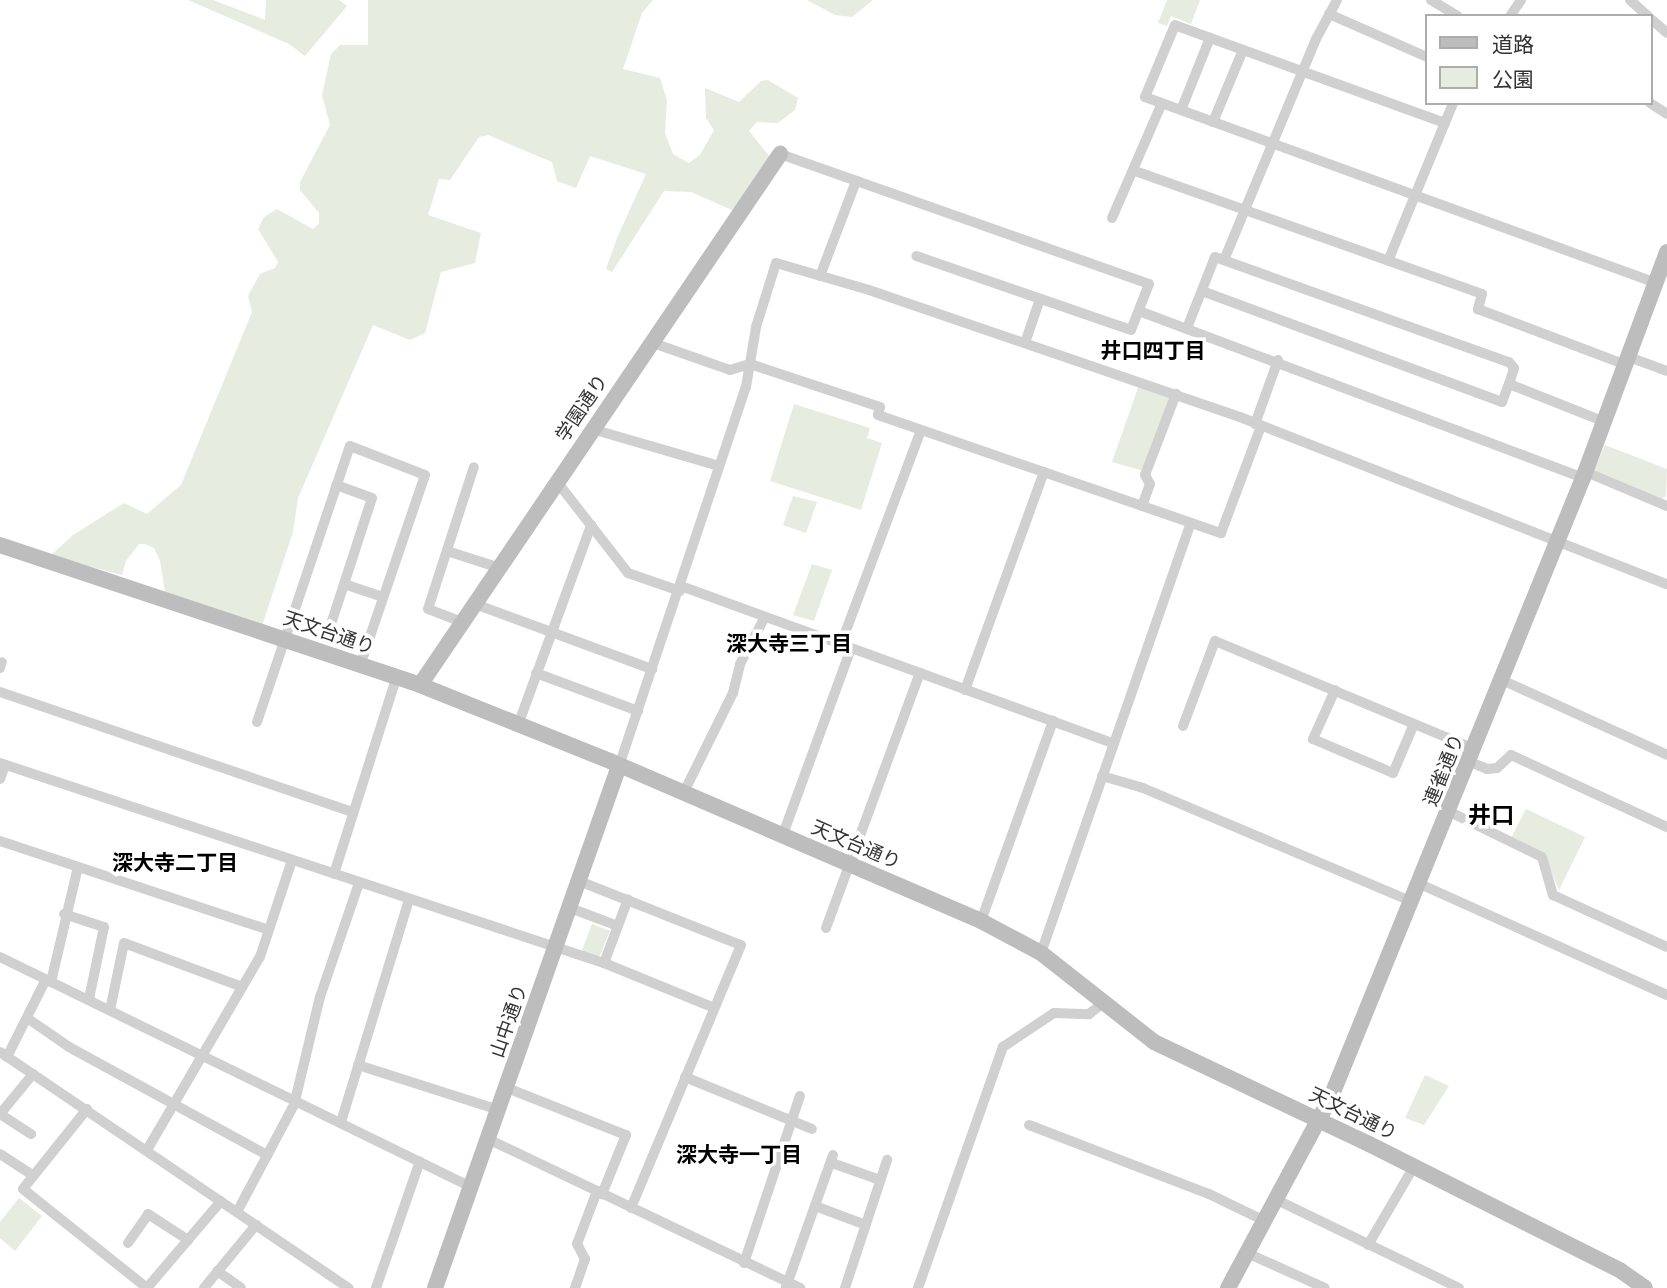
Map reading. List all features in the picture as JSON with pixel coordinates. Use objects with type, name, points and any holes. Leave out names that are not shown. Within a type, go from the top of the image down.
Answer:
[{"type":"main road","name":"学園通り","points":[[420,685],[780,154]]},
{"type":"main road","name":"連雀通り","points":[[1228,1288],[1320,1121],[1413,902],[1605,422],[1667,252]]},
{"type":"main road","name":"天文台通り","points":[[0,545],[420,685],[619,766],[981,921],[1041,953],[1154,1042],[1320,1121],[1617,1269],[1645,1288]]},
{"type":"main road","name":"山中通り","points":[[435,1288],[619,766]]},
{"type":"street","points":[[1224,260],[1302,72],[1338,0]]},
{"type":"street","points":[[1431,0],[1455,14]]},
{"type":"street","points":[[1630,0],[1646,14]]},
{"type":"street","points":[[1329,15],[1426,57]]},
{"type":"street","points":[[1653,21],[1667,33]]},
{"type":"street","points":[[1445,123],[1175,25],[1145,97],[1656,283]]},
{"type":"street","points":[[1181,110],[1210,38]]},
{"type":"street","points":[[1213,122],[1243,50]]},
{"type":"street","points":[[1112,218],[1135,171],[1162,103]]},
{"type":"street","points":[[1388,261],[1452,105]]},
{"type":"street","points":[[780,154],[1149,284],[1131,330],[916,256]]},
{"type":"street","points":[[1135,171],[1482,295],[1478,309],[1627,361],[1667,372]]},
{"type":"street","points":[[820,275],[856,181]]},
{"type":"street","points":[[1187,328],[1215,257],[1509,362],[1514,368],[1502,402],[1202,291]]},
{"type":"street","points":[[619,766],[719,466],[750,364],[755,327],[776,263],[820,275],[1176,394],[1557,543],[1565,542],[1667,584]]},
{"type":"street","points":[[1025,343],[1040,299]]},
{"type":"street","points":[[1139,311],[1278,360],[1667,506]]},
{"type":"street","points":[[653,343],[730,370],[750,364],[880,407],[878,415],[1221,533],[1278,360]]},
{"type":"street","points":[[1509,384],[1605,422]]},
{"type":"street","points":[[1143,506],[1150,484],[1145,475],[1176,394]]},
{"type":"street","points":[[592,429],[719,466]]},
{"type":"street","points":[[782,837],[921,430]]},
{"type":"street","points":[[257,722],[282,639],[350,446],[424,471],[360,666]]},
{"type":"street","points":[[463,622],[428,610],[474,467]]},
{"type":"street","points":[[965,690],[1044,472]]},
{"type":"street","points":[[558,483],[628,573],[765,617],[1113,743]]},
{"type":"street","points":[[332,621],[372,498],[336,485]]},
{"type":"street","points":[[1041,953],[1191,523]]},
{"type":"street","points":[[517,725],[591,525]]},
{"type":"street","points":[[447,551],[499,568]]},
{"type":"street","points":[[344,584],[383,597]]},
{"type":"street","points":[[475,604],[652,669]]},
{"type":"street","points":[[683,794],[765,617]]},
{"type":"street","points":[[1183,726],[1215,641],[1414,724],[1472,756],[1486,769],[1497,768],[1511,755],[1667,827]]},
{"type":"street","points":[[536,673],[638,711]]},
{"type":"street","points":[[826,928],[852,866],[920,673]]},
{"type":"street","points":[[334,874],[396,678]]},
{"type":"street","points":[[1502,680],[1667,755]]},
{"type":"street","points":[[1335,690],[1313,739],[1393,773],[1414,724]]},
{"type":"street","points":[[0,692],[353,812]]},
{"type":"street","points":[[981,921],[1053,722]]},
{"type":"street","points":[[0,779],[2,764],[604,963],[714,1008]]},
{"type":"street","points":[[1102,776],[1143,788],[1413,902]]},
{"type":"street","points":[[1450,812],[1542,857],[1553,895],[1667,947]]},
{"type":"street","points":[[0,841],[269,930]]},
{"type":"street","points":[[148,1150],[242,987],[269,930],[292,860]]},
{"type":"street","points":[[78,867],[49,981],[4,1054],[349,1288]]},
{"type":"street","points":[[579,881],[741,944],[631,1208]]},
{"type":"street","points":[[237,1212],[295,1099],[320,997],[359,883]]},
{"type":"street","points":[[1420,884],[1667,995]]},
{"type":"street","points":[[604,963],[628,899]]},
{"type":"street","points":[[341,1122],[409,900]]},
{"type":"street","points":[[570,908],[618,926]]},
{"type":"street","points":[[64,914],[104,927],[89,999]]},
{"type":"street","points":[[110,1010],[124,943],[242,987]]},
{"type":"street","points":[[0,957],[469,1186]]},
{"type":"street","points":[[918,1288],[1003,1047],[1054,1013],[1089,1014],[1103,1003]]},
{"type":"street","points":[[27,1018],[267,1155]]},
{"type":"street","points":[[358,1065],[499,1110]]},
{"type":"street","points":[[31,1134],[0,1114],[33,1074]]},
{"type":"street","points":[[685,1077],[812,1129]]},
{"type":"street","points":[[507,1088],[626,1135],[577,1244],[584,1259],[575,1288]]},
{"type":"street","points":[[744,1263],[800,1096]]},
{"type":"street","points":[[87,1110],[23,1189],[147,1288],[220,1201]]},
{"type":"street","points":[[1029,1125],[1209,1194],[1265,1221]]},
{"type":"street","points":[[488,1139],[787,1285],[800,1288]]},
{"type":"street","points":[[0,1154],[34,1176]]},
{"type":"street","points":[[787,1285],[832,1159],[880,1180]]},
{"type":"street","points":[[845,1288],[887,1160]]},
{"type":"street","points":[[376,1288],[420,1161]]},
{"type":"street","points":[[1368,1245],[1413,1168]]},
{"type":"street","points":[[1277,1200],[1458,1288]]},
{"type":"street","points":[[815,1206],[866,1225]]},
{"type":"street","points":[[128,1242],[148,1214],[188,1240]]},
{"type":"street","points":[[204,1288],[256,1225]]},
{"type":"street","points":[[1248,1253],[1325,1288]]},
{"type":"street","points":[[217,1271],[242,1288]]},
{"type":"green space","points":[[188,0],[213,0],[265,20],[266,0],[339,0],[347,6],[305,56],[289,44]]},
{"type":"green space","points":[[368,0],[653,0],[642,13],[623,69],[660,78],[667,100],[665,133],[673,154],[689,163],[700,155],[714,130],[706,118],[705,88],[739,102],[761,81],[768,80],[798,98],[795,110],[778,123],[757,122],[749,131],[770,157],[739,213],[691,192],[664,191],[612,272],[606,269],[646,174],[590,156],[576,188],[557,181],[552,162],[488,135],[479,137],[450,180],[439,179],[428,215],[481,233],[475,263],[441,272],[425,333],[410,340],[373,325],[298,498],[293,532],[262,626],[166,598],[160,561],[154,548],[145,544],[139,544],[126,561],[122,575],[50,556],[73,535],[124,503],[147,514],[181,485],[252,312],[248,296],[260,274],[275,268],[278,262],[258,229],[264,217],[277,209],[313,229],[319,223],[319,213],[300,190],[300,182],[330,125],[322,95],[331,54],[340,45],[368,45]]},
{"type":"green space","points":[[807,0],[873,0],[852,17],[835,15]]},
{"type":"green space","points":[[1167,0],[1200,0],[1191,24],[1171,16],[1167,26],[1158,23]]},
{"type":"green space","points":[[1139,385],[1171,397],[1147,472],[1112,462]]},
{"type":"green space","points":[[794,404],[870,428],[867,438],[882,443],[861,510],[770,481]]},
{"type":"green space","points":[[1605,445],[1667,469],[1666,496],[1662,499],[1594,470]]},
{"type":"green space","points":[[793,496],[817,502],[806,533],[783,525]]},
{"type":"green space","points":[[812,564],[832,570],[814,621],[793,615]]},
{"type":"green space","points":[[1526,809],[1585,837],[1559,890],[1544,854],[1511,838]]},
{"type":"green space","points":[[592,924],[610,931],[597,962],[580,955]]},
{"type":"green space","points":[[1425,1075],[1449,1086],[1424,1125],[1405,1118]]},
{"type":"green space","points":[[19,1198],[42,1216],[15,1251],[0,1238],[0,1222]]},
{"type":"district","name":"井口四丁目","points":[[1153,351]]},
{"type":"district","name":"深大寺三丁目","points":[[789,644]]},
{"type":"district","name":"井口","points":[[1491,815]]},
{"type":"district","name":"深大寺二丁目","points":[[175,863]]},
{"type":"district","name":"深大寺一丁目","points":[[739,1155]]}]
